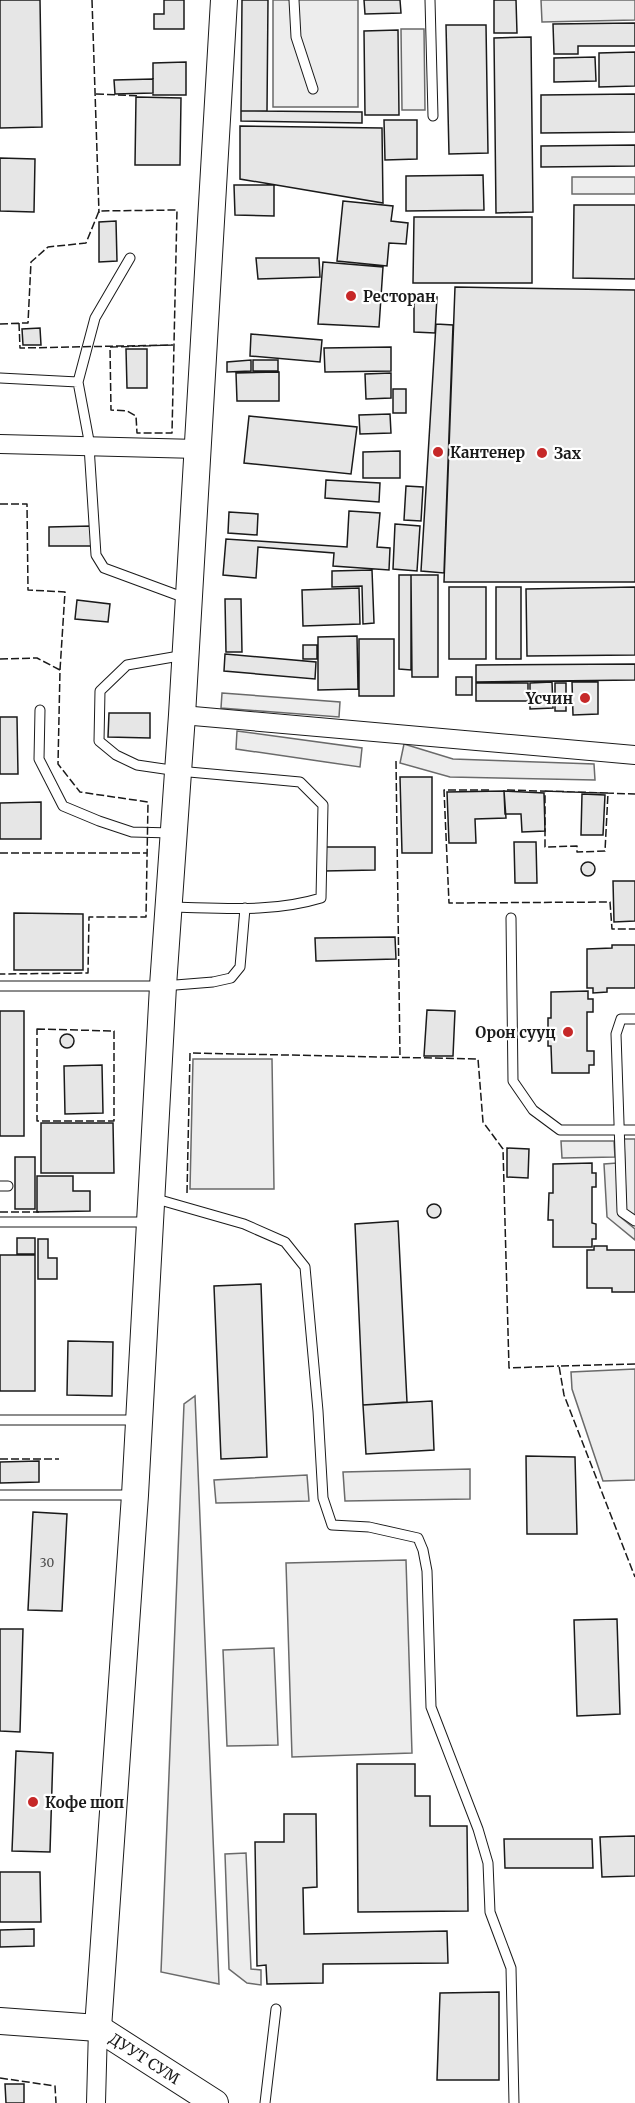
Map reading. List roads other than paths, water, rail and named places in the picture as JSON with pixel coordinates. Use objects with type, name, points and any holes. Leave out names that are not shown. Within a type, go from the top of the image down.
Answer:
[{"type":"street","points":[[96,2103],[98,2028],[140,1420],[163,986],[182,715],[224,0]]},
{"type":"street","points":[[0,444],[198,449]]},
{"type":"street","points":[[182,715],[635,754]]},
{"type":"street","name":"ДУУТ СУМ","points":[[0,2021],[98,2028],[215,2103]]},
{"type":"lane","points":[[294,0],[296,37],[313,89]]},
{"type":"lane","points":[[430,0],[433,116]]},
{"type":"lane","points":[[130,258],[95,318],[78,382],[89,446],[96,555],[104,568],[189,599]]},
{"type":"lane","points":[[0,378],[78,382]]},
{"type":"lane","points":[[170,907],[296,906],[321,898],[323,805],[300,782],[137,765],[116,755],[99,741],[100,691],[128,665],[185,655]]},
{"type":"lane","points":[[40,710],[39,759],[63,806],[132,832],[174,834]]},
{"type":"lane","points":[[0,986],[163,986],[213,982],[231,978],[240,967],[245,908]]},
{"type":"lane","points":[[511,918],[513,1081],[533,1110],[560,1130],[635,1130]]},
{"type":"lane","points":[[635,1019],[621,1019],[616,1034],[622,1212],[635,1221]]},
{"type":"lane","points":[[0,1222],[152,1210],[244,1224],[285,1242],[305,1267],[323,1498],[332,1525],[369,1527],[418,1538],[423,1550],[427,1571],[431,1707],[478,1829],[488,1863],[490,1912],[511,1968],[514,2103]]},
{"type":"lane","points":[[0,1420],[140,1420]]},
{"type":"lane","points":[[0,1495],[135,1495]]},
{"type":"lane","points":[[265,2103],[276,2009]]},
{"type":"place","name":"Ресторан","points":[[351,296]]},
{"type":"place","name":"Кантенер","points":[[438,452]]},
{"type":"place","name":"Зах","points":[[542,453]]},
{"type":"place","name":"Үсчин","points":[[585,698]]},
{"type":"place","name":"Орон сууц","points":[[568,1032]]},
{"type":"place","name":"Кофе шоп","points":[[33,1802]]}]
